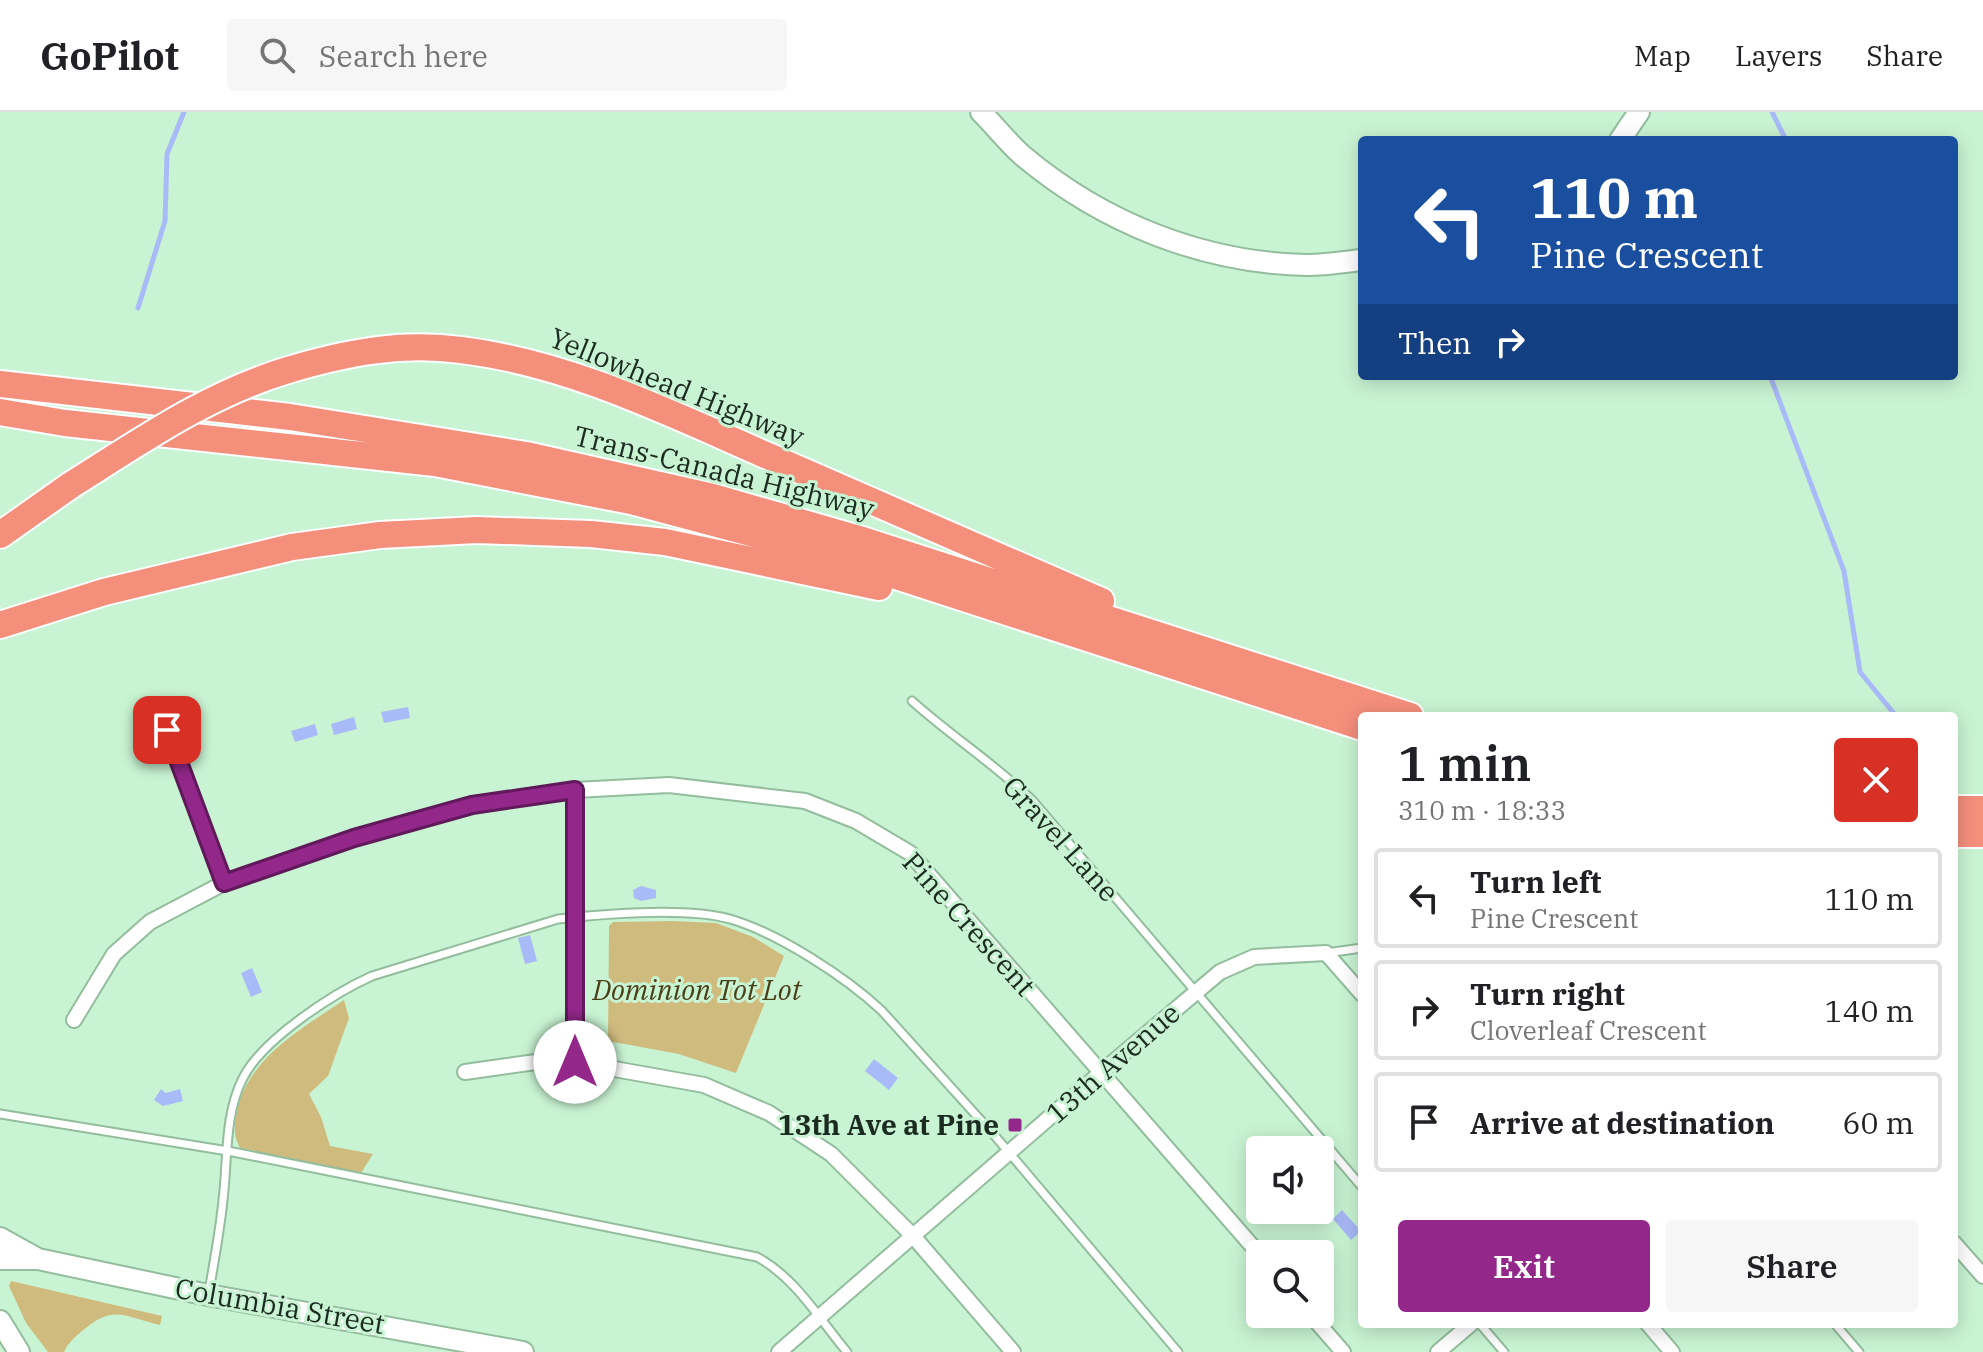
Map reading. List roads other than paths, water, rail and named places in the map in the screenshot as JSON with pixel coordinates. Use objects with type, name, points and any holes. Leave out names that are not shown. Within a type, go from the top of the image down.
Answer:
[{"type":"highway","name":"Yellowhead Highway","points":[[0,535],[71,485],[203,403],[233,388],[343,354],[396,346],[459,349],[536,363],[640,400],[1244,663]]},
{"type":"highway","name":"Trans-Canada Highway","points":[[0,384],[290,417],[526,455],[713,497],[859,539],[1397,712]]},
{"type":"highway","name":"Trans-Canada Highway","points":[[0,412],[65,423],[435,463],[631,501],[822,552],[1358,726]]},
{"type":"highway","points":[[0,625],[104,592],[292,547],[380,535],[477,530],[591,534],[665,542],[816,572],[1081,636]]},
{"type":"highway","points":[[1958,809],[1983,809]]},
{"type":"highway","points":[[1958,834],[1983,834]]},
{"type":"main road","points":[[981,112],[1022,155],[1094,207],[1161,238],[1235,259],[1309,265],[1358,260]]},
{"type":"main road","points":[[1623,136],[1639,112]]},
{"type":"main road","name":"Columbia Street","points":[[0,1238],[38,1259]]},
{"type":"main road","name":"Columbia Street","points":[[0,1259],[38,1259],[427,1343],[523,1352]]},
{"type":"main road","points":[[0,1321],[17,1352]]},
{"type":"main road","points":[[0,1342],[17,1352]]},
{"type":"street","name":"Pine Crescent","points":[[74,1020],[114,954],[150,922],[224,883],[354,838],[472,805],[575,790],[669,785],[805,801],[856,821],[910,853],[1247,1240]]},
{"type":"street","points":[[575,790],[575,1062]]},
{"type":"street","name":"13th Avenue","points":[[779,1352],[1220,972],[1254,957],[1326,953]]},
{"type":"street","points":[[1326,953],[1358,989]]},
{"type":"street","points":[[465,1072],[543,1061],[575,1062],[704,1085],[769,1113],[831,1154],[913,1236],[1013,1352]]},
{"type":"street","points":[[1958,1248],[1983,1276]]},
{"type":"street","points":[[1322,1328],[1343,1352]]},
{"type":"street","points":[[1438,1352],[1466,1328]]},
{"type":"street","points":[[1651,1328],[1672,1352]]},
{"type":"lane","name":"Gravel Lane","points":[[912,701],[1033,801],[1358,1182]]},
{"type":"lane","points":[[167,730],[224,883]]},
{"type":"lane","points":[[208,1295],[223,1204],[234,1098],[252,1063],[280,1035],[341,992],[372,976],[558,919],[704,915],[731,919],[779,941],[866,996],[1009,1154],[1178,1352]]},
{"type":"lane","points":[[1326,953],[1358,949]]},
{"type":"lane","points":[[0,1114],[228,1151],[757,1257],[787,1279],[847,1352]]},
{"type":"lane","points":[[1483,1328],[1504,1352]]},
{"type":"lane","points":[[1838,1328],[1859,1352]]},
{"type":"water","points":[[408,707],[410,718],[384,723],[381,712]]},
{"type":"water","points":[[354,717],[357,729],[334,735],[331,724]]},
{"type":"water","points":[[315,724],[318,735],[295,742],[291,731]]},
{"type":"water","points":[[641,886],[656,890],[656,898],[641,901],[634,898],[633,890]]},
{"type":"water","points":[[530,935],[537,961],[525,964],[518,938]]},
{"type":"water","points":[[252,968],[262,992],[251,997],[241,973]]},
{"type":"water","points":[[874,1059],[898,1078],[889,1090],[865,1071]]},
{"type":"water","points":[[161,1089],[166,1093],[180,1089],[183,1101],[163,1106],[154,1100]]},
{"type":"water","points":[[1342,1210],[1358,1228],[1358,1234],[1351,1240],[1334,1220]]},
{"type":"waterway","points":[[138,308],[165,221],[167,154],[184,112]]},
{"type":"waterway","points":[[1772,112],[1784,136]]},
{"type":"waterway","points":[[1772,380],[1844,571],[1860,672],[1893,712]]},
{"type":"place","name":"13th Ave at Pine","points":[[1015,1125]]},
{"type":"park label","name":"Dominion Tot Lot","points":[[697,990]]}]
